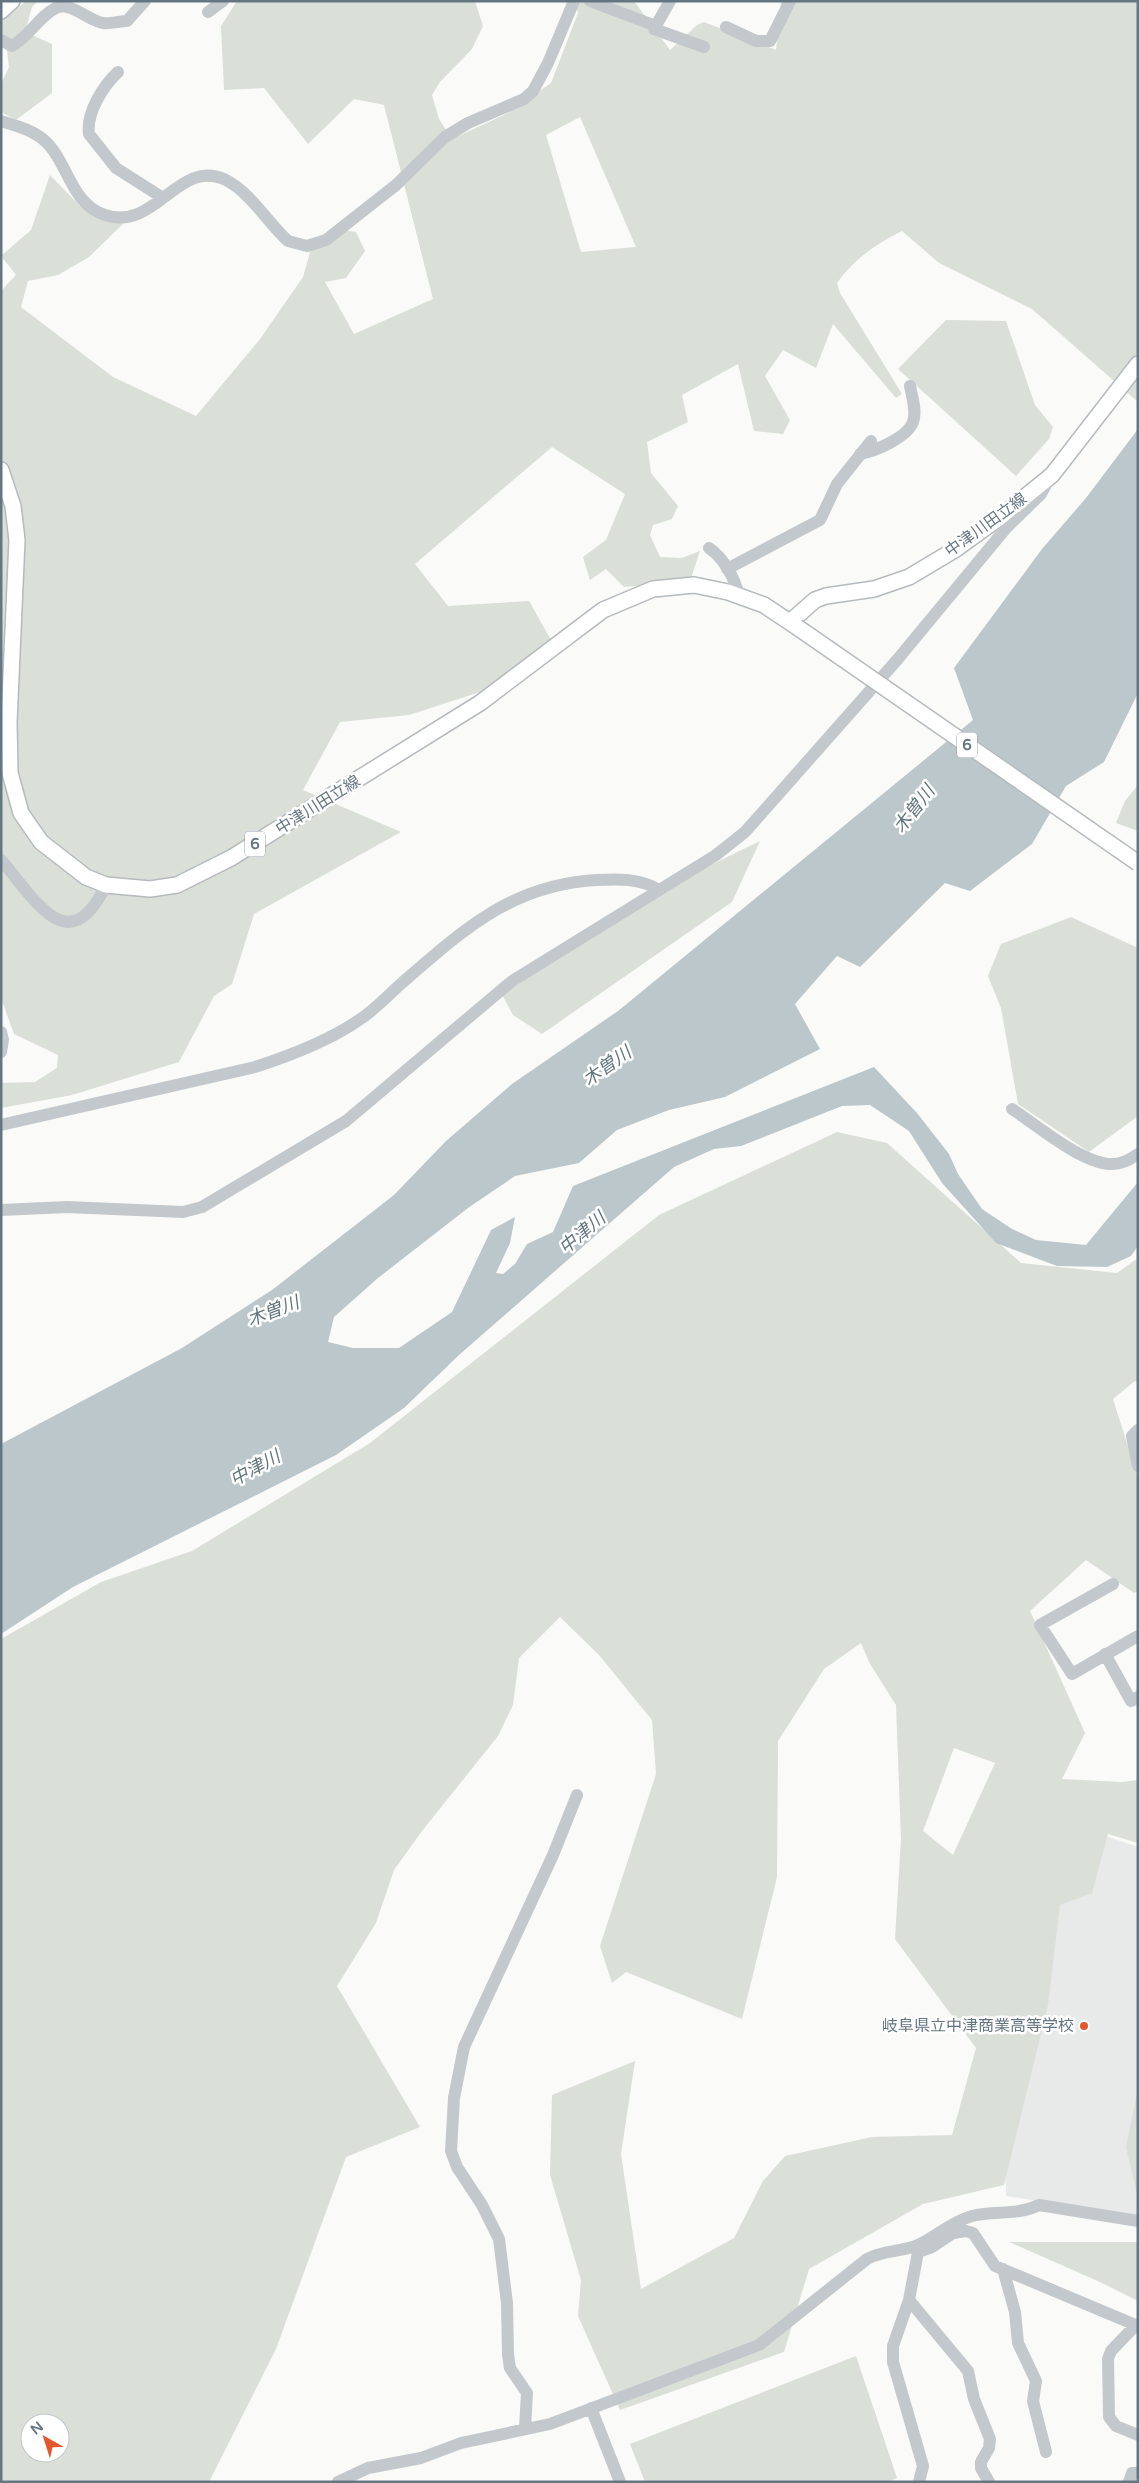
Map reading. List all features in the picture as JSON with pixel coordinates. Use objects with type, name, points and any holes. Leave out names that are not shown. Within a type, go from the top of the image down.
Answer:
[{"type":"main road","points":[[1,11],[12,1]]},
{"type":"main road","name":"中津川田立線","points":[[794,625],[815,600],[826,596],[874,589],[909,577],[956,548],[1003,523],[1052,475],[1138,364]]},
{"type":"main road","name":"中津川田立線","points":[[1,470],[13,506],[17,540],[9,722],[10,773],[21,813],[41,842],[86,877],[106,885],[150,889],[177,885],[231,858],[480,703],[603,610],[653,589],[694,585],[738,596],[764,605],[1138,863]]},
{"type":"street","points":[[1,40],[12,46],[21,42],[47,13],[58,6],[66,7],[104,23],[127,21],[145,1]]},
{"type":"street","points":[[208,12],[223,1]]},
{"type":"street","points":[[1,121],[38,135],[54,151],[74,189],[86,203],[104,215],[140,215],[184,182],[206,175],[217,177],[236,187],[288,241],[298,245],[318,244],[396,185],[445,137],[468,123],[524,99],[533,91],[548,63],[574,1]]},
{"type":"street","points":[[590,1],[656,26]]},
{"type":"street","points":[[670,1],[654,29],[704,47]]},
{"type":"street","points":[[726,28],[756,41],[770,40],[790,1]]},
{"type":"street","points":[[118,72],[104,87],[90,120],[89,134],[116,168],[163,198]]},
{"type":"street","points":[[860,454],[872,452],[909,429],[913,421],[914,411],[910,386]]},
{"type":"street","points":[[727,570],[820,520],[837,484],[871,441]]},
{"type":"street","points":[[1,1210],[67,1207],[183,1212],[202,1207],[346,1121],[512,981],[716,855],[745,832],[903,653],[1003,523]]},
{"type":"street","points":[[709,548],[716,553],[736,583],[738,596]]},
{"type":"street","points":[[1,860],[44,909],[62,921],[76,921],[88,914],[106,885]]},
{"type":"street","points":[[1,1125],[255,1067],[280,1059],[359,1020],[466,928],[499,908],[539,889],[577,881],[612,879],[646,882],[659,890]]},
{"type":"street","points":[[1,1032],[3,1040],[1,1052]]},
{"type":"street","points":[[1012,1109],[1067,1145],[1102,1162],[1113,1164],[1125,1162],[1138,1154]]},
{"type":"street","points":[[1138,1430],[1132,1436],[1138,1466]]},
{"type":"street","points":[[1113,1584],[1040,1625],[1072,1674],[1138,1636]]},
{"type":"street","points":[[1106,1654],[1131,1701],[1138,1698]]},
{"type":"street","points":[[525,2428],[527,2393],[510,2368],[508,2355],[508,2303],[499,2240],[482,2204],[457,2168],[451,2151],[454,2098],[464,2047],[553,1854],[577,1795]]},
{"type":"street","points":[[919,2482],[923,2466],[893,2362],[893,2346],[909,2300],[918,2249],[957,2221],[974,2215],[1024,2212],[1039,2205],[1138,2221]]},
{"type":"street","points":[[338,2482],[368,2468],[421,2458],[461,2443],[550,2424],[759,2345],[867,2259],[877,2254],[932,2247],[953,2234],[966,2231],[973,2233],[995,2266],[1137,2325],[1111,2351],[1108,2359],[1109,2417],[1116,2426],[1138,2435]]},
{"type":"street","points":[[1002,2269],[1015,2312],[1018,2343],[1036,2381],[1033,2401],[1046,2452]]},
{"type":"street","points":[[909,2300],[968,2371],[974,2399],[990,2439],[989,2448],[981,2462],[981,2468],[989,2482]]},
{"type":"street","points":[[590,2408],[620,2482]]},
{"type":"street","points":[[1129,2482],[1132,2473],[1138,2473]]},
{"type":"shaded area","points":[[26,1],[38,1],[32,7],[25,32],[52,44],[52,93],[16,120],[1,112],[1,84],[9,67],[6,43],[1,40],[1,12],[11,14]]},
{"type":"shaded area","points":[[237,1],[475,1],[483,26],[472,49],[440,82],[432,95],[439,119],[452,139],[508,113],[551,83],[578,13],[574,1],[634,1],[670,50],[697,25],[704,22],[776,50],[781,1],[1138,1],[1138,402],[1032,309],[939,263],[902,231],[883,241],[858,259],[837,283],[840,293],[902,394],[896,398],[833,324],[816,368],[783,350],[765,376],[790,420],[783,434],[754,431],[738,364],[682,395],[688,422],[647,442],[651,473],[678,506],[672,519],[653,525],[650,535],[660,557],[682,558],[700,551],[690,581],[624,587],[606,569],[590,580],[583,557],[606,540],[625,494],[552,447],[415,564],[448,606],[529,601],[551,640],[480,692],[409,715],[340,722],[303,790],[401,832],[254,914],[232,984],[214,996],[179,1062],[72,1095],[1,1108],[1,1083],[35,1082],[57,1068],[58,1055],[14,1034],[1,998],[1,291],[16,275],[1,256],[31,230],[50,175],[80,206],[127,220],[89,257],[58,275],[28,281],[21,307],[113,377],[196,416],[260,339],[303,277],[311,249],[344,230],[356,232],[365,251],[346,278],[325,282],[354,334],[433,299],[384,105],[354,99],[308,144],[264,88],[224,90],[221,26]],"holes":[[[580,117],[636,247],[581,252],[546,135]]]},
{"type":"shaded area","points":[[946,320],[1006,321],[1035,405],[1053,427],[1049,439],[1016,476],[898,369]]},
{"type":"shaded area","points":[[1138,785],[1138,831],[1116,823],[1125,801]]},
{"type":"shaded area","points":[[760,841],[732,902],[542,1034],[513,1015],[500,991],[606,916]]},
{"type":"shaded area","points":[[1071,917],[1138,948],[1138,1116],[1089,1152],[1018,1104],[1001,1008],[988,976],[1001,944]]},
{"type":"shaded area","points":[[837,1132],[887,1143],[1021,1263],[1117,1273],[1138,1258],[1138,1382],[1135,1381],[1113,1399],[1138,1478],[1138,1591],[1134,1593],[1086,1560],[1030,1611],[1085,1733],[1062,1779],[1122,1782],[1138,1780],[1138,1843],[1108,1834],[1092,1893],[1060,1905],[1048,2005],[1004,2185],[923,2204],[809,2269],[784,2352],[620,2410],[578,2316],[581,2280],[550,2175],[552,2095],[635,2061],[621,2154],[641,2289],[734,2238],[763,2181],[785,2156],[872,2137],[952,2135],[976,2048],[895,1939],[901,1839],[896,1705],[870,1664],[861,1643],[824,1669],[778,1741],[777,1877],[742,2019],[626,1972],[612,1983],[600,1946],[656,1774],[652,1720],[599,1655],[560,1617],[519,1658],[513,1705],[498,1736],[422,1831],[394,1870],[376,1923],[337,1986],[420,2127],[346,2157],[276,2349],[209,2482],[1,2482],[1,1639],[101,1582],[192,1551],[370,1443],[659,1215]],"holes":[[[954,1748],[995,1763],[953,1855],[923,1831]]]},
{"type":"shaded area","name":"岐阜県立中津商業高等学校","points":[[1100,1834],[1138,1847],[1138,2217],[1006,2196],[1005,2149],[1056,1903]]},
{"type":"shaded area","points":[[1138,2088],[1138,2199],[1126,2147]]},
{"type":"shaded area","points":[[1009,2242],[1138,2242],[1138,2301],[1100,2282]]},
{"type":"shaded area","points":[[856,2356],[897,2478],[888,2482],[645,2482],[630,2444]]},
{"type":"water","points":[[1138,429],[1138,693],[1104,762],[1066,786],[1032,844],[970,891],[945,883],[860,967],[837,956],[795,1004],[820,1049],[725,1097],[669,1110],[617,1130],[579,1163],[515,1176],[468,1208],[378,1278],[334,1317],[328,1342],[353,1348],[399,1348],[452,1312],[491,1230],[515,1217],[510,1243],[496,1273],[503,1274],[515,1264],[527,1244],[553,1232],[573,1186],[874,1067],[917,1113],[949,1154],[958,1174],[982,1209],[1012,1229],[1036,1240],[1086,1245],[1138,1182],[1138,1246],[1131,1256],[1107,1267],[1057,1266],[996,1243],[942,1183],[909,1131],[870,1105],[842,1106],[741,1146],[714,1149],[674,1167],[459,1355],[404,1408],[336,1455],[73,1587],[1,1634],[1,1444],[182,1348],[272,1290],[394,1195],[446,1141],[512,1084],[618,1011],[973,720],[954,668],[1042,549],[1086,498]]},
{"type":"place","name":"岐阜県立中津商業高等学校","points":[[1084,2026]]},
{"type":"water label","name":"木曽川","points":[[914,809]]},
{"type":"water label","name":"木曽川","points":[[607,1066]]},
{"type":"water label","name":"中津川","points":[[582,1233]]},
{"type":"water label","name":"木曽川","points":[[273,1311]]},
{"type":"water label","name":"中津川","points":[[255,1468]]}]
